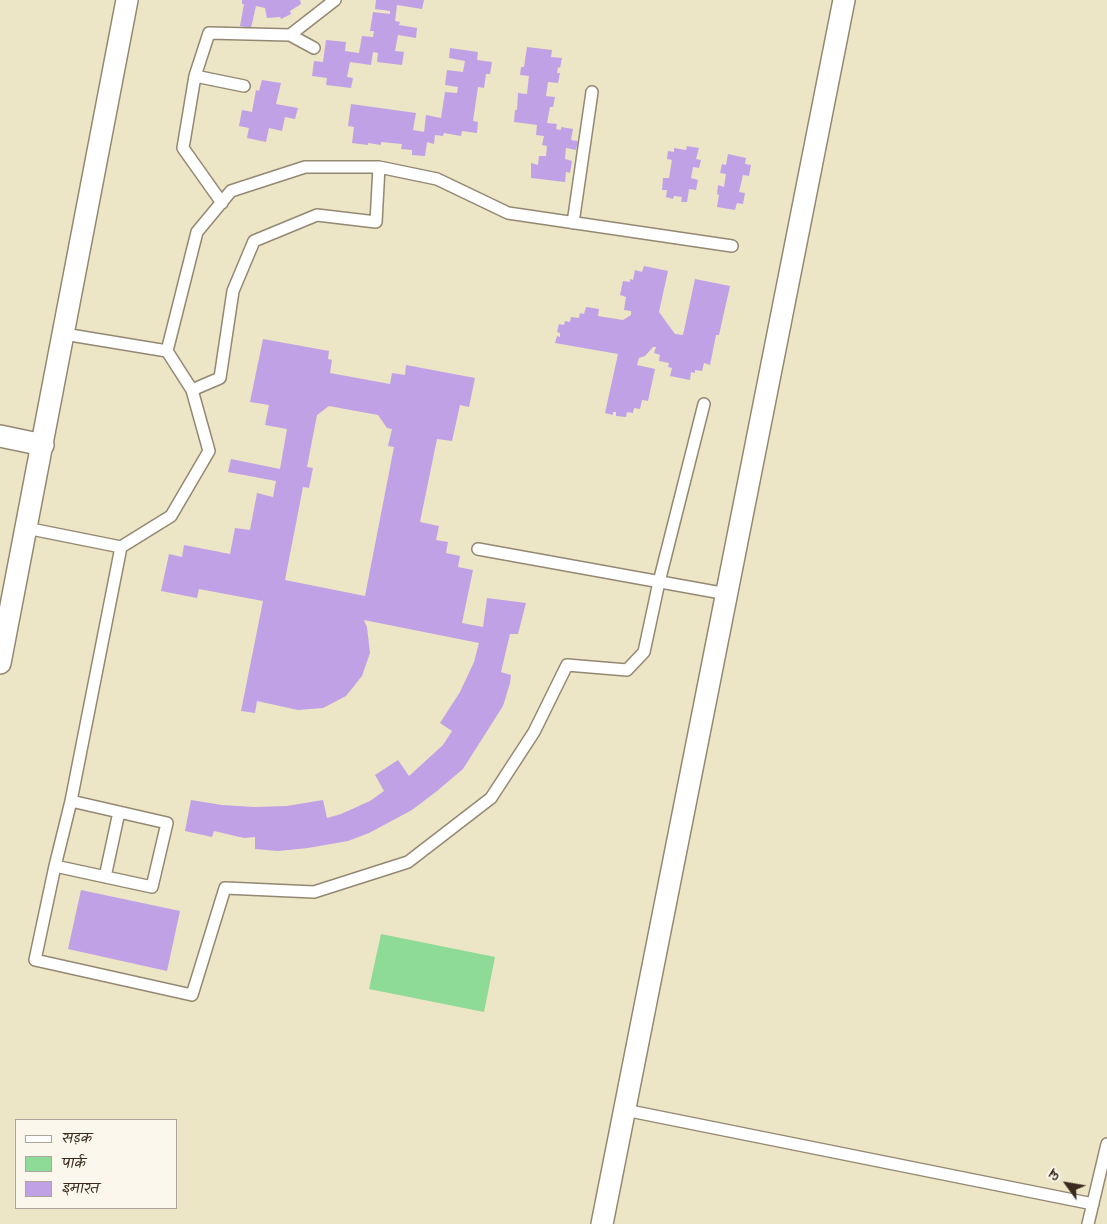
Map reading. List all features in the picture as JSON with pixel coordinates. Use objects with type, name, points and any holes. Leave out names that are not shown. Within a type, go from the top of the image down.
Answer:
[{"type":"street","points":[[0,663],[128,0]]},
{"type":"street","points":[[602,1224],[844,0]]},
{"type":"street","points":[[0,436],[43,445]]},
{"type":"lane","points":[[290,35],[335,0]]},
{"type":"lane","points":[[222,203],[183,148],[195,76],[209,33],[290,35],[314,48]]},
{"type":"lane","points":[[195,76],[244,86]]},
{"type":"lane","points":[[573,223],[592,92]]},
{"type":"lane","points":[[166,351],[197,232],[231,191],[305,167],[379,167],[437,179],[508,213],[732,246]]},
{"type":"lane","points":[[192,390],[220,378],[233,291],[254,241],[317,215],[376,222],[379,167]]},
{"type":"lane","points":[[26,528],[122,547],[171,516],[209,451],[192,390],[166,351],[64,334]]},
{"type":"lane","points":[[122,547],[71,801],[35,960],[192,995],[225,888],[314,892],[408,862],[491,798],[534,732],[567,664],[627,670],[644,652],[659,582],[704,404]]},
{"type":"lane","points":[[478,549],[727,594]]},
{"type":"lane","points":[[55,866],[152,887],[167,823],[71,801]]},
{"type":"lane","points":[[105,877],[119,812]]},
{"type":"lane","points":[[625,1110],[1094,1204]]},
{"type":"lane","points":[[1088,1224],[1107,1144]]},
{"type":"green space","points":[[381,934],[495,957],[484,1012],[369,989]]},
{"type":"building","points":[[242,0],[300,0],[301,4],[290,11],[291,14],[281,19],[280,17],[267,18],[265,8],[256,6],[251,28],[240,26],[244,4],[242,4]]},
{"type":"building","points":[[376,0],[424,0],[422,9],[397,5],[395,21],[400,22],[399,25],[417,28],[416,38],[398,35],[395,51],[404,52],[402,65],[377,62],[378,53],[373,52],[371,65],[350,62],[347,77],[353,78],[351,88],[326,85],[327,78],[312,76],[314,61],[323,62],[326,40],[346,42],[345,51],[359,53],[362,36],[373,37],[374,31],[370,31],[373,12],[390,14],[390,11],[375,9]]},
{"type":"building","points":[[527,47],[552,50],[551,57],[562,58],[557,73],[560,73],[558,83],[548,82],[546,96],[555,97],[553,107],[550,107],[547,123],[557,124],[556,129],[561,130],[561,127],[573,129],[571,140],[578,141],[576,150],[566,148],[565,159],[572,161],[570,173],[566,172],[565,182],[531,178],[531,163],[538,165],[539,156],[546,156],[547,146],[542,145],[544,136],[536,135],[537,125],[514,122],[518,93],[527,94],[529,76],[520,75],[521,67],[524,67]]},
{"type":"building","points":[[450,48],[478,52],[477,60],[492,62],[490,74],[486,74],[484,88],[478,87],[473,121],[478,122],[477,133],[462,131],[461,136],[444,133],[443,136],[435,135],[434,144],[427,142],[425,156],[412,155],[412,150],[401,149],[402,144],[381,142],[381,145],[368,143],[368,145],[352,143],[354,127],[348,126],[351,104],[416,113],[413,130],[424,132],[426,115],[441,118],[445,92],[457,93],[458,87],[445,85],[447,70],[463,72],[465,61],[449,58]]},
{"type":"building","points":[[262,80],[281,83],[276,104],[298,108],[295,119],[285,117],[282,131],[269,128],[266,142],[247,138],[249,128],[239,126],[242,110],[252,112],[256,90],[259,91]]},
{"type":"building","points":[[687,146],[699,148],[696,159],[701,160],[699,168],[693,167],[691,178],[698,180],[696,190],[689,189],[687,202],[681,202],[682,197],[674,196],[673,199],[666,197],[667,190],[662,190],[663,178],[669,178],[672,160],[667,159],[668,151],[674,152],[674,148],[686,150]]},
{"type":"building","points":[[728,154],[746,158],[745,164],[751,165],[749,176],[743,175],[739,192],[745,193],[743,204],[737,203],[735,210],[717,207],[718,185],[724,187],[726,174],[720,173],[722,164],[726,165]]},
{"type":"building","points":[[644,266],[668,271],[659,312],[675,334],[683,335],[695,279],[730,286],[719,335],[716,335],[710,365],[704,363],[702,371],[695,370],[695,373],[691,372],[690,380],[670,376],[672,368],[668,367],[669,363],[659,361],[660,355],[654,353],[656,347],[653,347],[645,356],[639,358],[637,365],[655,369],[648,401],[642,400],[640,409],[634,408],[633,413],[627,412],[626,417],[616,416],[616,412],[613,412],[613,415],[605,413],[618,354],[555,343],[557,336],[560,337],[560,333],[557,332],[559,324],[564,325],[565,321],[570,322],[571,317],[579,318],[580,313],[584,314],[586,307],[599,309],[598,316],[623,320],[631,315],[631,311],[624,310],[626,297],[620,295],[623,281],[630,282],[630,279],[633,280],[635,270],[642,272]]},
{"type":"building","points":[[263,339],[329,351],[328,359],[332,360],[330,373],[390,384],[392,373],[405,375],[406,365],[475,378],[469,407],[460,405],[452,441],[437,439],[420,522],[439,526],[436,540],[448,542],[446,553],[460,556],[458,567],[473,570],[462,623],[483,627],[487,598],[526,603],[518,634],[510,634],[501,672],[511,675],[503,706],[463,769],[412,810],[369,833],[348,841],[278,851],[255,849],[255,837],[244,838],[214,831],[212,837],[185,831],[191,800],[222,805],[254,807],[287,806],[323,800],[327,818],[370,801],[384,791],[375,775],[398,760],[409,776],[443,745],[452,731],[440,723],[460,692],[474,662],[479,643],[364,620],[367,627],[370,653],[362,676],[346,696],[323,708],[298,710],[257,701],[255,713],[241,711],[263,601],[199,589],[197,598],[161,591],[169,554],[182,557],[184,545],[230,554],[235,528],[250,530],[257,493],[273,497],[276,481],[228,472],[231,459],[280,469],[287,429],[265,425],[269,405],[250,402]],"holes":[[[329,406],[378,415],[387,428],[392,429],[388,446],[394,447],[365,596],[285,580],[303,487],[309,488],[313,468],[307,467],[317,415]]]},
{"type":"building","points":[[81,890],[180,911],[167,971],[68,949]]}]
